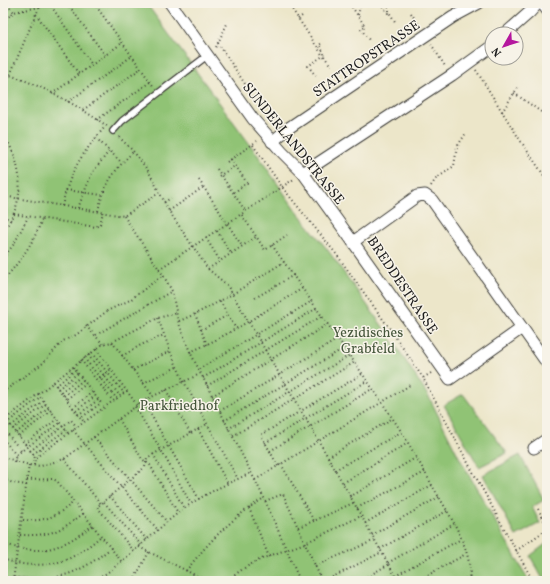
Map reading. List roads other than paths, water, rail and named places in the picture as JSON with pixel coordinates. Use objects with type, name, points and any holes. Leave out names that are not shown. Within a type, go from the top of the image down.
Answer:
[{"type":"street","name":"SUNDERLANDSTRASSE","points":[[170,3],[253,119],[303,173],[353,242]]},
{"type":"street","name":"STATTROPSTRASSE","points":[[269,138],[296,122],[453,17],[479,3]]},
{"type":"street","points":[[514,26],[538,3]]},
{"type":"street","points":[[542,3],[547,10]]},
{"type":"street","points":[[303,173],[484,52]]},
{"type":"street","name":"BREDDESTRASSE","points":[[424,195],[432,200],[522,328],[450,379],[353,242],[417,196],[424,195]]},
{"type":"street","points":[[522,328],[547,363]]},
{"type":"street","points":[[534,448],[547,439]]},
{"type":"lane","points":[[113,131],[122,121],[208,55]]},
{"type":"park label","name":"Yezidisches Grabfeld","points":[[368,340]]},
{"type":"park label","name":"Parkfriedhof","points":[[179,405]]}]
